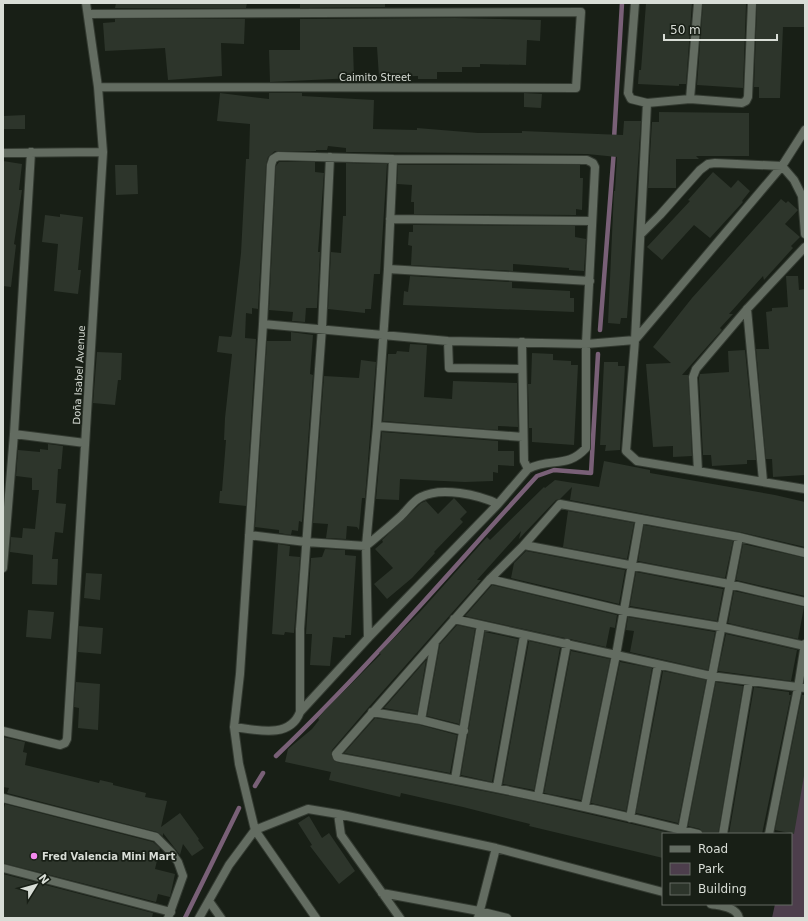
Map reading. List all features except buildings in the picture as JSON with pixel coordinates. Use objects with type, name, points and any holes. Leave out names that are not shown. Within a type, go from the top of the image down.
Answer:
[{"type":"street","name":"Doña Isabel Avenue","points":[[3,731],[60,745],[65,743],[67,739],[103,152],[98,87],[86,3]]},
{"type":"street","points":[[635,3],[628,93],[631,98],[647,103],[690,99],[742,103],[747,100],[752,3]]},
{"type":"street","points":[[690,99],[698,3]]},
{"type":"street","name":"Caimito Street","points":[[88,14],[581,12],[576,88],[98,87]]},
{"type":"street","points":[[647,103],[635,340],[626,451],[637,460],[805,489]]},
{"type":"street","points":[[263,324],[322,328],[448,341],[586,344],[635,340],[782,166],[805,130]]},
{"type":"street","points":[[3,568],[14,434],[31,152]]},
{"type":"street","points":[[3,153],[103,152]]},
{"type":"street","points":[[300,712],[368,638],[498,504],[528,469],[539,463],[571,461],[586,448],[586,344],[595,167],[587,160],[393,159],[278,156],[273,159],[271,165],[263,324],[240,674],[234,727],[239,764],[255,830],[316,918]]},
{"type":"street","points":[[234,727],[279,731],[287,728],[298,719],[300,712],[300,629],[322,328],[330,158]]},
{"type":"street","points":[[368,638],[366,546],[377,426],[388,269],[393,159]]},
{"type":"street","points":[[641,234],[700,170],[708,164],[782,166],[794,180],[803,196],[805,234]]},
{"type":"street","points":[[390,218],[592,221]]},
{"type":"street","points":[[698,471],[693,378],[696,369],[805,247]]},
{"type":"street","points":[[388,269],[590,281]]},
{"type":"street","points":[[748,309],[763,481]]},
{"type":"street","points":[[448,341],[449,368],[522,369]]},
{"type":"street","points":[[522,342],[524,461],[528,469]]},
{"type":"street","points":[[377,426],[523,437]]},
{"type":"street","points":[[14,434],[85,444]]},
{"type":"street","points":[[249,535],[306,542],[366,546],[388,528],[420,497],[432,493],[452,492],[486,498],[498,504]]},
{"type":"street","points":[[694,833],[586,806],[497,787],[337,757],[336,754],[454,619],[490,579],[524,545],[560,504],[739,537],[805,553]]},
{"type":"street","points":[[586,806],[616,655],[640,519]]},
{"type":"street","points":[[682,830],[739,537]]},
{"type":"street","points":[[524,545],[729,584],[805,602]]},
{"type":"street","points":[[490,579],[624,610],[721,627],[805,645],[802,688],[769,833]]},
{"type":"street","points":[[454,619],[524,636],[711,676],[802,688]]},
{"type":"street","points":[[455,779],[481,625]]},
{"type":"street","points":[[497,787],[524,636]]},
{"type":"street","points":[[421,720],[435,642]]},
{"type":"street","points":[[538,796],[567,644]]},
{"type":"street","points":[[630,818],[658,665]]},
{"type":"street","points":[[723,833],[749,682]]},
{"type":"street","points":[[372,712],[421,720],[464,731]]},
{"type":"street","points":[[3,798],[156,837],[175,857],[183,876],[170,915],[3,868]]},
{"type":"street","points":[[199,918],[229,865],[255,830],[308,809],[496,848],[662,892]]},
{"type":"street","points":[[338,814],[341,835],[400,918]]},
{"type":"street","points":[[479,914],[496,848]]},
{"type":"street","points":[[382,893],[479,914],[507,918]]},
{"type":"street","points":[[209,901],[220,918]]},
{"type":"street","points":[[715,905],[733,910],[739,918]]},
{"type":"green space","points":[[805,761],[805,918],[772,918],[775,905],[792,905],[792,833],[790,833]]},
{"type":"waterway","points":[[614,139],[622,3]]},
{"type":"waterway","points":[[600,330],[614,150]]},
{"type":"waterway","points":[[276,756],[376,654],[537,476],[554,470],[591,473],[598,354]]},
{"type":"waterway","points":[[255,786],[263,773]]},
{"type":"waterway","points":[[185,918],[239,808]]},
{"type":"place","name":"Fred Valencia Mini Mart","points":[[34,856]]}]
